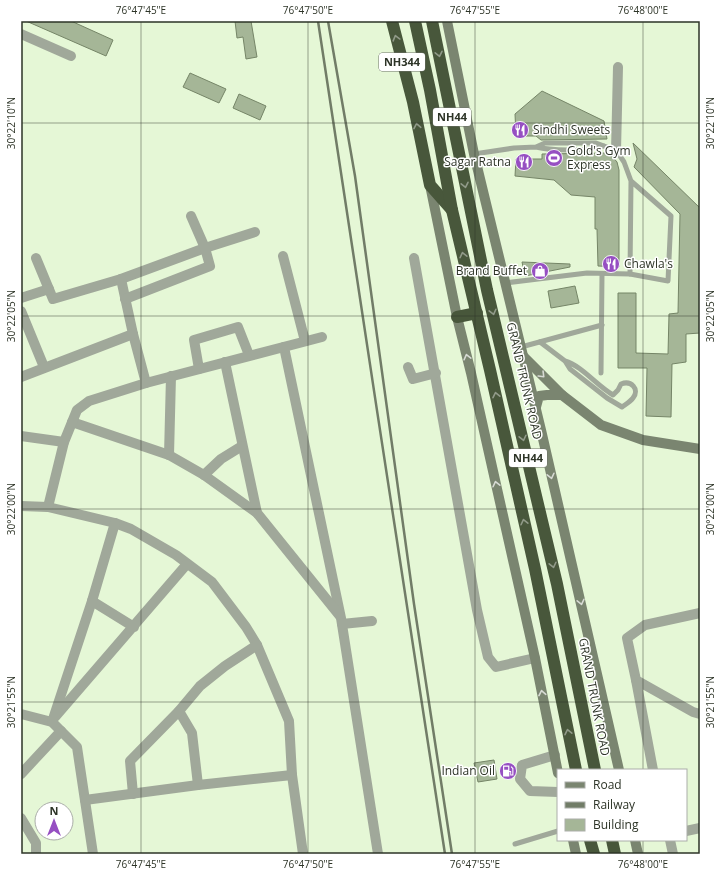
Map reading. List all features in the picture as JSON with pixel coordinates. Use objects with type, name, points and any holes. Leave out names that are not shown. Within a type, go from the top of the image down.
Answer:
[{"type":"highway","name":"NH344","points":[[392,21],[413,102],[430,185],[452,210]]},
{"type":"highway","name":"NH44","points":[[415,21],[430,90],[452,210],[535,569],[576,769]]},
{"type":"highway","name":"GRAND TRUNK ROAD","points":[[432,21],[487,290],[557,584],[595,769]]},
{"type":"highway","points":[[457,317],[477,313]]},
{"type":"highway","points":[[590,841],[594,854]]},
{"type":"highway","points":[[612,841],[615,854]]},
{"type":"street","points":[[447,21],[473,150],[536,408],[619,769]]},
{"type":"street","points":[[21,34],[71,56]]},
{"type":"street","points":[[616,151],[618,67]]},
{"type":"street","points":[[430,185],[457,317],[535,658],[557,769]]},
{"type":"street","points":[[125,298],[210,266],[205,248],[191,216]]},
{"type":"street","points":[[36,258],[53,299],[121,279],[205,248],[255,232]]},
{"type":"street","points":[[284,256],[305,341]]},
{"type":"street","points":[[414,258],[436,373],[477,610],[488,656],[496,667],[535,658]]},
{"type":"street","points":[[121,279],[146,383]]},
{"type":"street","points":[[21,298],[49,289]]},
{"type":"street","points":[[22,318],[44,367]]},
{"type":"street","points":[[199,369],[194,340],[238,327],[249,355]]},
{"type":"street","points":[[21,377],[133,334]]},
{"type":"street","points":[[48,507],[64,442],[77,410],[89,401],[171,376],[322,337]]},
{"type":"street","points":[[284,347],[342,621],[378,854]]},
{"type":"street","points":[[522,352],[562,395],[601,425],[643,440],[700,449]]},
{"type":"street","points":[[225,362],[257,513]]},
{"type":"street","points":[[408,367],[413,379],[436,373]]},
{"type":"street","points":[[169,455],[171,376]]},
{"type":"street","points":[[536,408],[539,396],[562,395]]},
{"type":"street","points":[[72,422],[169,455],[204,475],[257,513],[342,621]]},
{"type":"street","points":[[21,436],[64,442]]},
{"type":"street","points":[[204,475],[221,459],[242,446]]},
{"type":"street","points":[[21,506],[48,507],[115,523],[131,529],[176,555],[212,582],[246,627],[257,645],[289,721],[292,775],[303,854]]},
{"type":"street","points":[[52,722],[92,601],[115,523]]},
{"type":"street","points":[[52,722],[187,564]]},
{"type":"street","points":[[92,601],[134,626]]},
{"type":"street","points":[[653,769],[627,638],[645,625],[700,613]]},
{"type":"street","points":[[342,621],[372,621]]},
{"type":"street","points":[[133,794],[130,761],[179,711],[200,686],[225,666],[257,645]]},
{"type":"street","points":[[636,680],[693,712],[700,714]]},
{"type":"street","points":[[179,711],[192,733],[198,785]]},
{"type":"street","points":[[21,714],[52,722],[77,747],[93,854]]},
{"type":"street","points":[[21,774],[61,731]]},
{"type":"street","points":[[554,755],[522,765],[520,779],[530,791],[557,792]]},
{"type":"street","points":[[85,800],[198,785],[292,775]]},
{"type":"street","points":[[21,818],[36,843],[36,854]]},
{"type":"street","points":[[687,831],[700,828]]},
{"type":"street","points":[[573,841],[576,854]]},
{"type":"street","points":[[635,841],[638,854]]},
{"type":"street","points":[[670,841],[673,854]]},
{"type":"lane","points":[[473,150],[536,146],[545,143],[596,142],[616,151],[624,162],[631,181],[630,274]]},
{"type":"lane","points":[[505,282],[587,273],[630,274],[668,281],[671,216],[631,181]]},
{"type":"lane","points":[[601,373],[602,274]]},
{"type":"lane","points":[[522,352],[540,342],[602,325]]},
{"type":"lane","points":[[540,342],[564,361],[570,369],[607,398],[622,407],[633,399],[635,394],[635,387],[633,384],[626,382],[622,384],[613,396],[572,363],[564,361]]},
{"type":"lane","points":[[515,844],[557,831]]},
{"type":"building","points":[[26,21],[71,21],[113,40],[106,56]]},
{"type":"building","points":[[235,21],[251,21],[257,57],[246,59],[243,37],[237,38]]},
{"type":"building","points":[[190,73],[226,89],[219,103],[183,87]]},
{"type":"building","points":[[542,91],[604,121],[607,139],[541,140],[536,136],[516,136],[515,114]]},
{"type":"building","points":[[239,94],[266,106],[260,120],[233,108]]},
{"type":"building","points":[[633,143],[700,208],[700,333],[686,334],[686,362],[672,364],[671,417],[646,416],[647,368],[618,368],[618,293],[636,293],[636,353],[668,354],[669,314],[678,313],[680,214],[634,167],[637,159]]},
{"type":"building","points":[[606,153],[611,155],[617,162],[619,170],[619,267],[598,266],[597,229],[595,229],[595,197],[571,195],[554,180],[515,176],[516,159],[542,159],[542,154]]},
{"type":"building","points":[[522,262],[570,264],[570,267],[525,276]]},
{"type":"building","points":[[575,286],[579,303],[551,308],[548,291]]},
{"type":"building","points":[[494,760],[497,779],[478,782],[474,763]]},
{"type":"railway","points":[[318,21],[445,854]]},
{"type":"railway","points":[[328,21],[355,176],[414,604],[452,854]]},
{"type":"place","name":"Sindhi Sweets","points":[[520,130]]},
{"type":"place","name":"Gold's Gym Express","points":[[554,158]]},
{"type":"place","name":"Sagar Ratna","points":[[524,162]]},
{"type":"place","name":"Chawla's","points":[[611,264]]},
{"type":"place","name":"Brand Buffet","points":[[540,271]]},
{"type":"place","name":"Indian Oil","points":[[508,771]]}]
